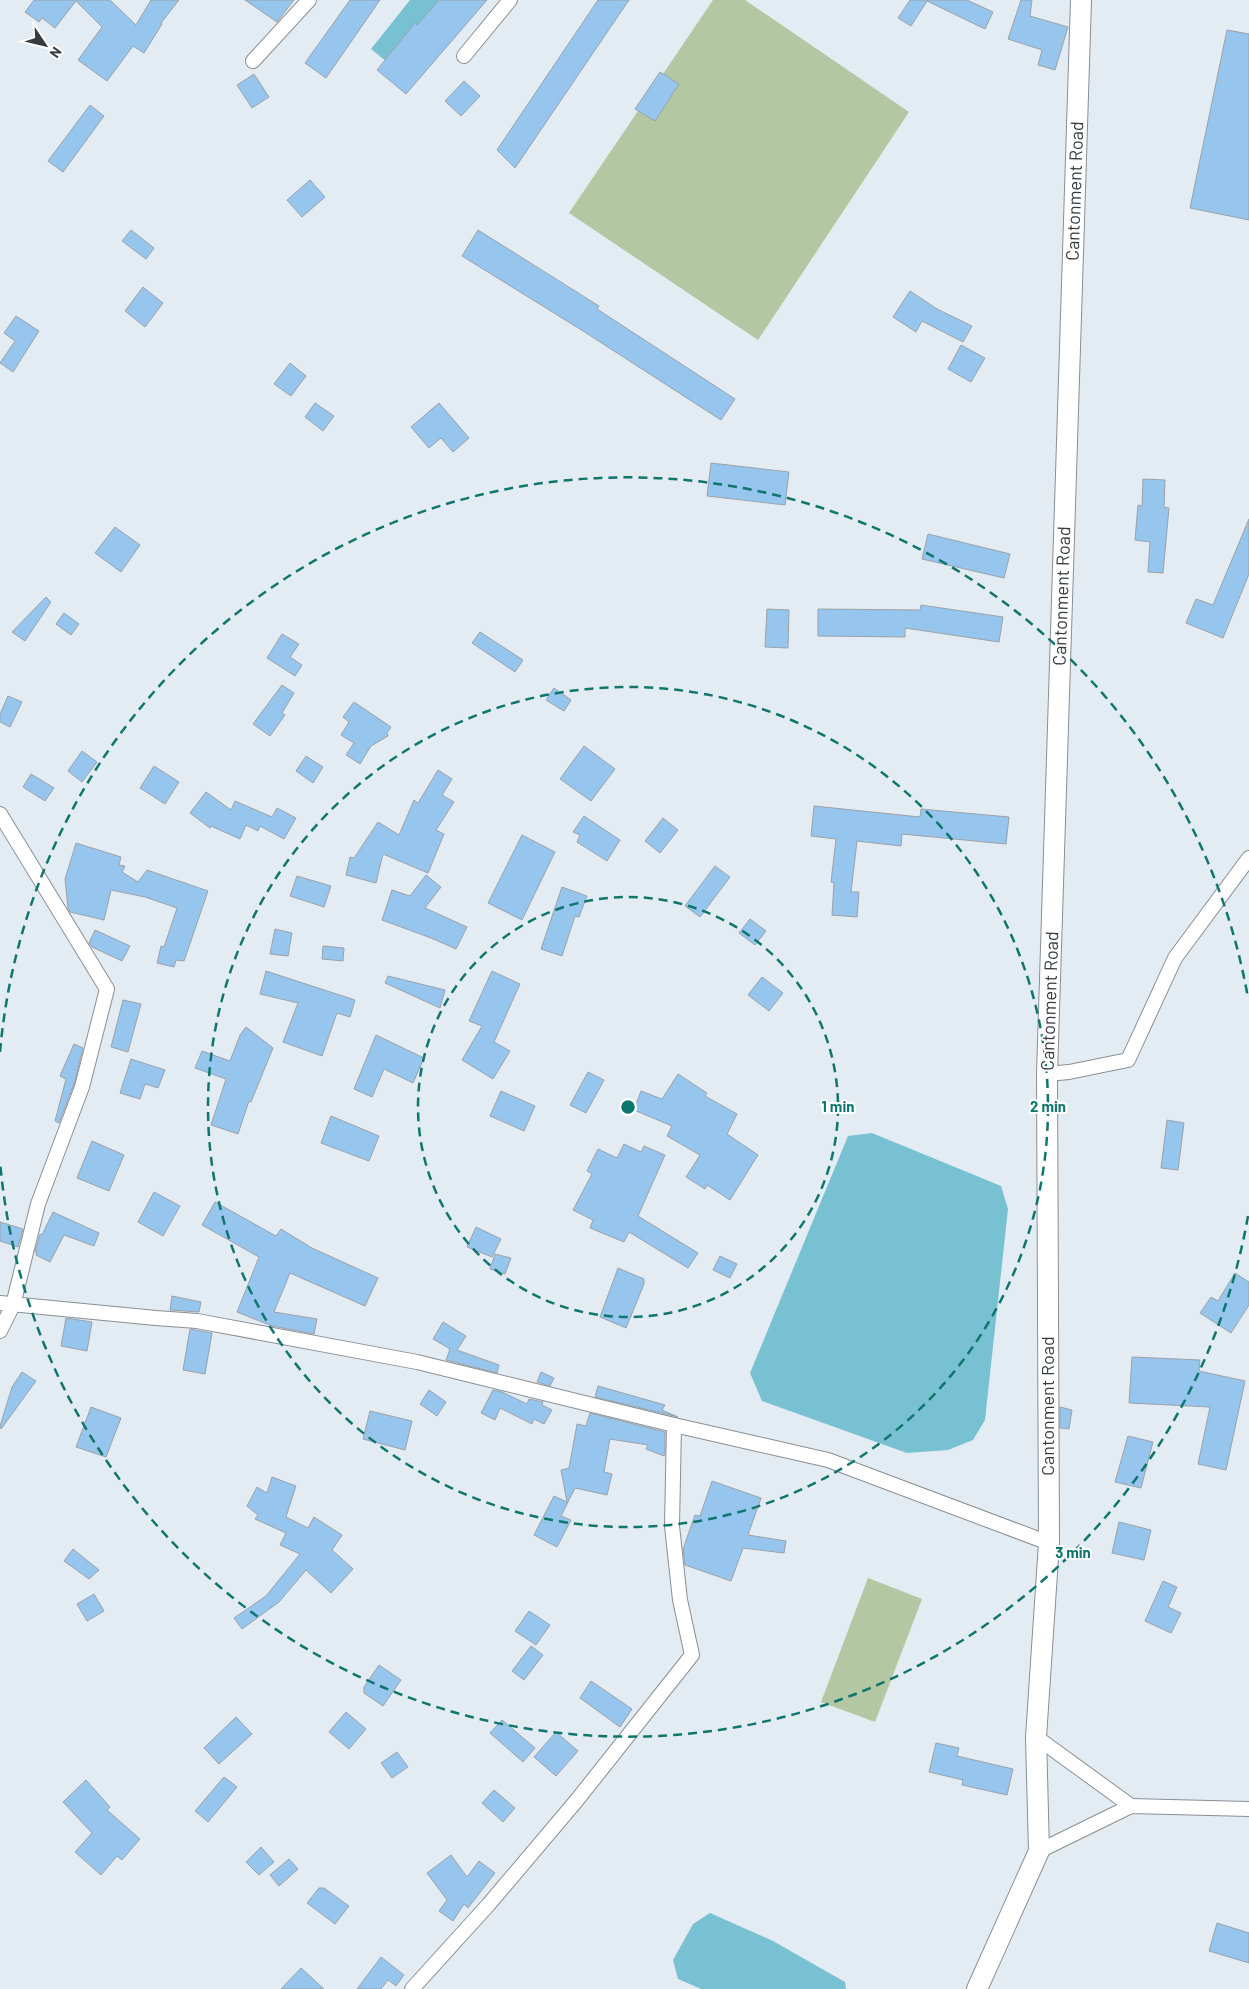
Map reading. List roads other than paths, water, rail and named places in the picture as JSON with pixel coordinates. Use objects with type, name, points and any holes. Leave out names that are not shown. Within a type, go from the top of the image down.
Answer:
[{"type":"street","points":[[253,60],[309,0]]},
{"type":"street","points":[[464,56],[510,0]]},
{"type":"street","name":"Cantonment Road","points":[[977,1989],[1039,1851],[1036,1737],[1049,1543],[1047,1074],[1081,0]]},
{"type":"street","points":[[0,814],[107,989],[82,1087],[38,1204],[6,1304],[0,1332]]},
{"type":"street","points":[[1047,1074],[1069,1072],[1128,1060],[1175,958],[1249,858]]},
{"type":"street","points":[[6,1304],[197,1321],[417,1362],[674,1425],[828,1460],[1049,1543]]},
{"type":"street","points":[[412,1989],[489,1904],[577,1800],[692,1655],[680,1600],[672,1526],[674,1425]]},
{"type":"street","points":[[1036,1737],[1131,1806]]},
{"type":"street","points":[[1039,1851],[1131,1806],[1249,1809]]},
{"type":"water","points":[[410,0],[471,0],[408,79],[371,49]]},
{"type":"water","points":[[872,1133],[1001,1186],[1008,1209],[985,1420],[973,1440],[948,1450],[907,1453],[762,1401],[750,1373],[848,1136]]},
{"type":"water","points":[[710,1913],[773,1941],[845,1982],[846,1989],[701,1989],[678,1979],[673,1960],[693,1924]]}]
